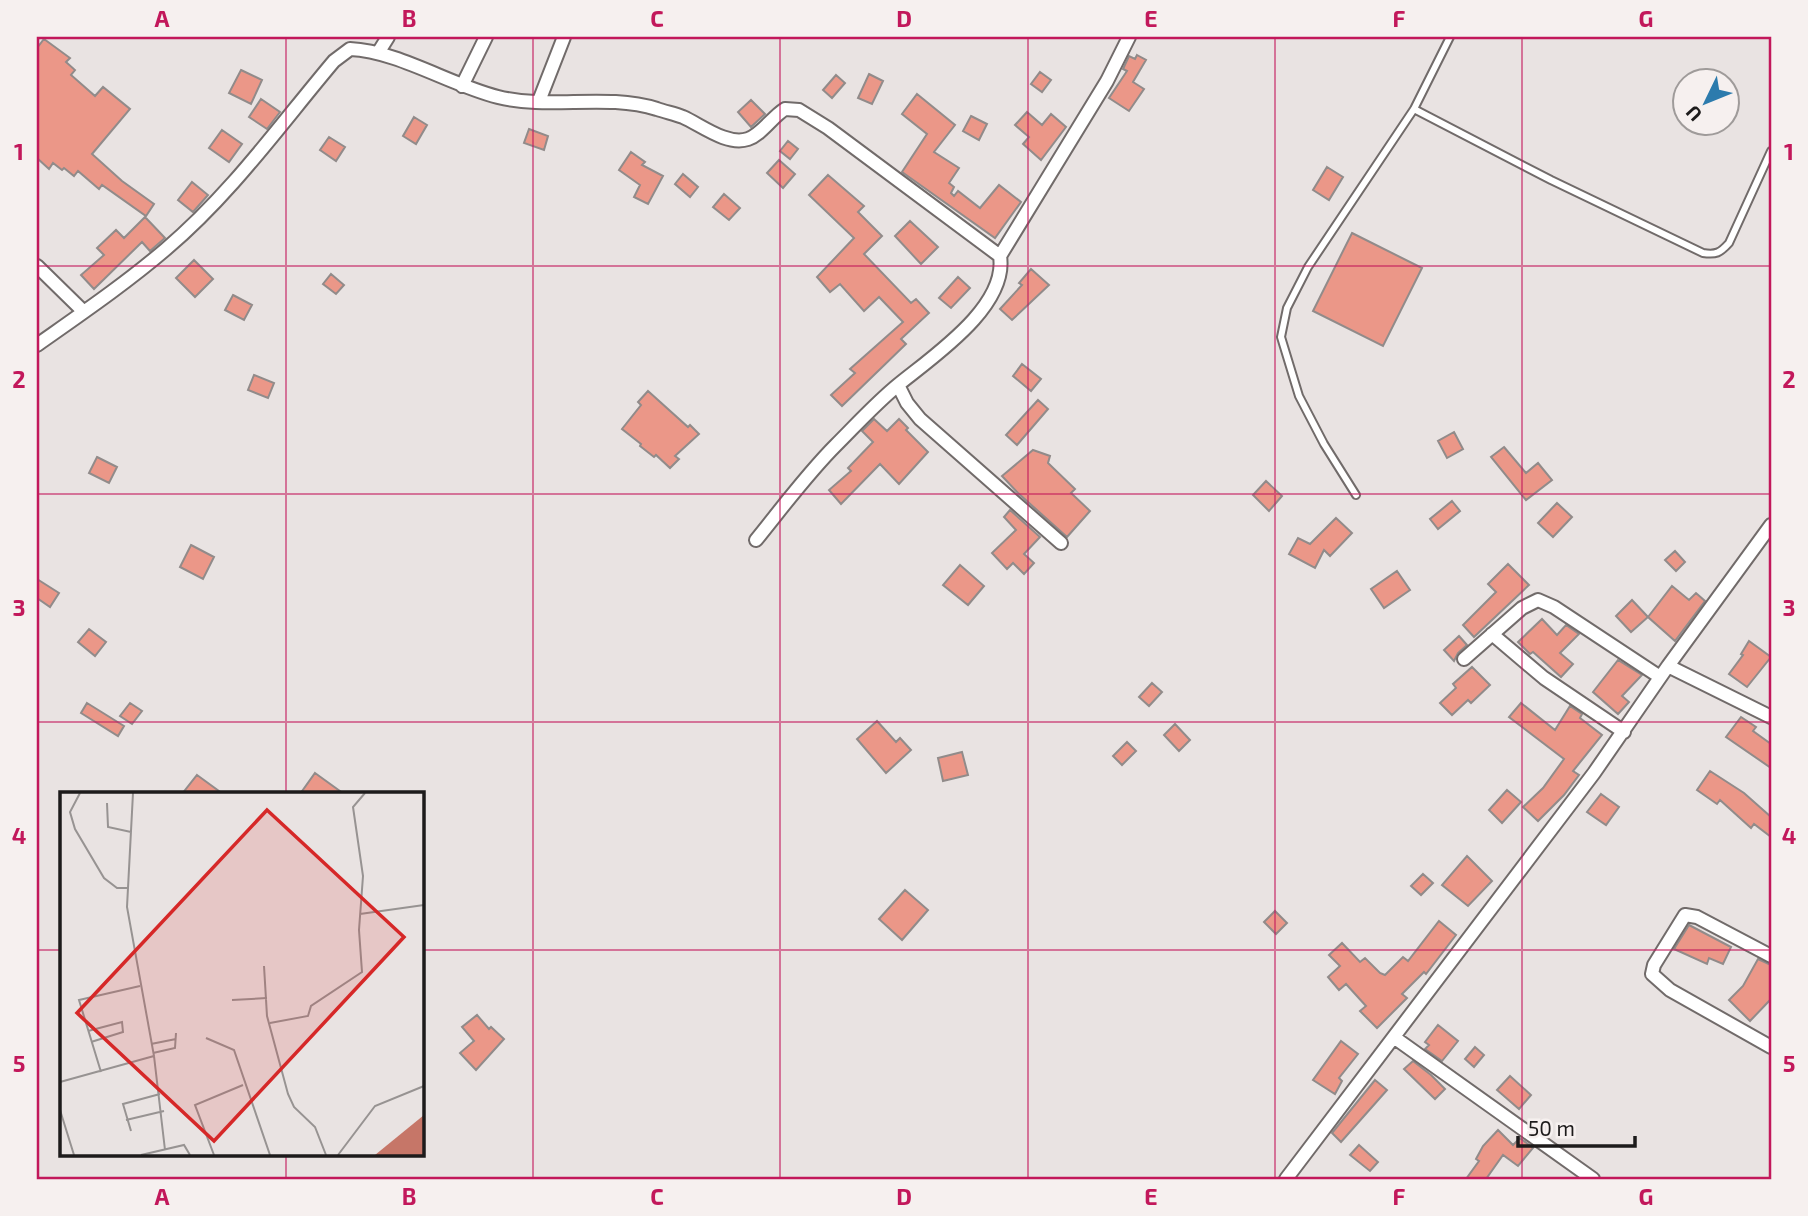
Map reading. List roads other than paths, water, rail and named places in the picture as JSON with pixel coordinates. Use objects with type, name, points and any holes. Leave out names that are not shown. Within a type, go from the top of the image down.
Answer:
[{"type":"street","points":[[378,53],[387,37]]},
{"type":"street","points":[[462,86],[486,37]]},
{"type":"street","points":[[539,101],[564,37]]},
{"type":"street","points":[[756,540],[834,447],[898,385],[941,353],[984,305],[999,281],[1000,256],[1107,81],[1129,37]]},
{"type":"street","points":[[37,345],[85,312],[167,248],[243,172],[339,56],[350,49],[378,53],[462,86],[500,97],[539,101],[624,102],[683,117],[720,135],[740,140],[756,134],[785,109],[799,110],[828,128],[1000,256]]},
{"type":"street","points":[[37,266],[85,312]]},
{"type":"street","points":[[898,385],[907,403],[920,419],[1061,543]]},
{"type":"street","points":[[1286,1179],[1624,732],[1660,677],[1771,525]]},
{"type":"street","points":[[1464,659],[1522,607],[1538,600],[1565,614],[1660,677]]},
{"type":"street","points":[[1492,634],[1544,678],[1624,732]]},
{"type":"street","points":[[1668,666],[1771,717]]},
{"type":"street","points":[[1771,956],[1698,917],[1685,915],[1654,965],[1652,974],[1670,990],[1771,1047]]},
{"type":"street","points":[[1395,1038],[1593,1179]]},
{"type":"lane","points":[[1356,495],[1324,444],[1299,396],[1281,337],[1287,308],[1308,267],[1414,109],[1450,37]]},
{"type":"lane","points":[[1414,109],[1551,180],[1703,253],[1719,253],[1729,243],[1771,151]]}]
